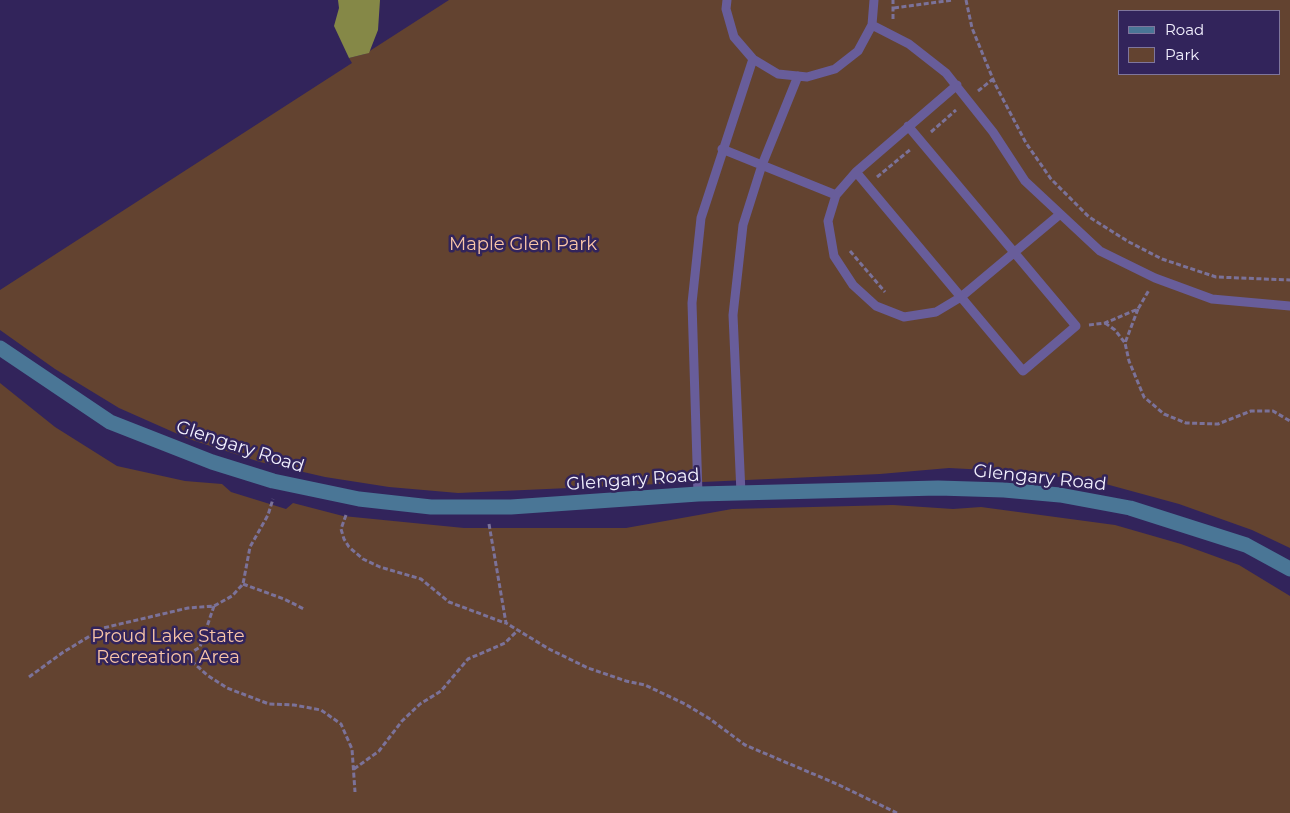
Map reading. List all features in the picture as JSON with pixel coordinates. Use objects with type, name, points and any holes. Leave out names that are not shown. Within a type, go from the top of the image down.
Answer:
[{"type":"street","name":"Glengary Road","points":[[0,348],[110,422],[212,462],[279,482],[349,497],[431,507],[486,506],[698,494],[938,488],[1004,490],[1060,495],[1130,508],[1246,545],[1290,569]]},
{"type":"lane","points":[[727,0],[726,9],[734,37],[753,60],[778,74],[807,77],[835,69],[858,50],[872,25],[874,0]]},
{"type":"lane","points":[[872,25],[909,44],[946,72],[969,99],[1025,181],[1059,215],[1100,251],[1155,278],[1212,298],[1290,306]]},
{"type":"lane","points":[[698,494],[692,303],[701,218],[722,149],[753,60]]},
{"type":"lane","points":[[741,493],[733,315],[743,226],[762,165],[798,76]]},
{"type":"lane","points":[[957,85],[856,172],[836,195],[828,221],[834,256],[853,285],[876,306],[904,317],[936,312],[961,297],[1059,215]]},
{"type":"lane","points":[[856,172],[1023,371],[1076,326],[908,126]]},
{"type":"lane","points":[[722,149],[836,195]]},
{"type":"path","points":[[894,8],[953,0]]},
{"type":"path","points":[[966,0],[972,28],[993,79],[1026,144],[1051,179],[1089,217],[1129,242],[1162,259],[1216,277],[1290,280]]},
{"type":"path","points":[[867,186],[993,79]]},
{"type":"path","points":[[1051,206],[1066,194]]},
{"type":"path","points":[[849,249],[886,294]]},
{"type":"path","points":[[1125,343],[1138,309],[1155,278],[1162,259]]},
{"type":"path","points":[[1076,326],[1105,323],[1138,309]]},
{"type":"path","points":[[1105,323],[1115,330],[1125,343],[1129,361],[1144,397],[1164,414],[1186,423],[1218,424],[1251,411],[1273,411],[1290,420]]},
{"type":"path","points":[[29,677],[62,653],[104,628],[188,608],[214,606],[232,596],[243,584],[250,547],[268,515],[279,482]]},
{"type":"path","points":[[349,497],[344,524],[341,528],[349,547],[363,558],[380,567],[421,579],[449,602],[506,623],[549,649],[588,668],[626,682],[644,685],[685,704],[710,719],[745,745],[837,784],[897,813]]},
{"type":"path","points":[[486,506],[506,623]]},
{"type":"path","points":[[243,584],[284,599],[304,609]]},
{"type":"path","points":[[214,606],[200,647],[186,656],[207,675],[227,688],[269,704],[294,705],[321,710],[341,724],[352,749],[355,792]]},
{"type":"path","points":[[354,769],[379,751],[402,721],[420,704],[442,691],[468,659],[505,643],[518,630]]},
{"type":"green space","name":"Maple Glen Park","points":[[449,0],[1290,0],[1290,548],[1252,530],[1179,504],[1102,483],[1025,472],[949,468],[880,474],[458,493],[389,487],[325,477],[260,462],[189,439],[119,408],[55,369],[0,330],[0,290],[352,63],[349,58],[365,54]]},
{"type":"green space","name":"Proud Lake State Recreation Area","points":[[0,383],[55,427],[117,466],[185,481],[222,484],[231,492],[286,509],[293,503],[343,516],[464,528],[626,528],[732,509],[893,505],[953,509],[981,507],[1115,525],[1181,544],[1239,565],[1290,596],[1290,813],[0,813]]},
{"type":"shaded area","points":[[338,0],[380,0],[378,30],[369,53],[349,58],[334,26],[339,8]]}]
